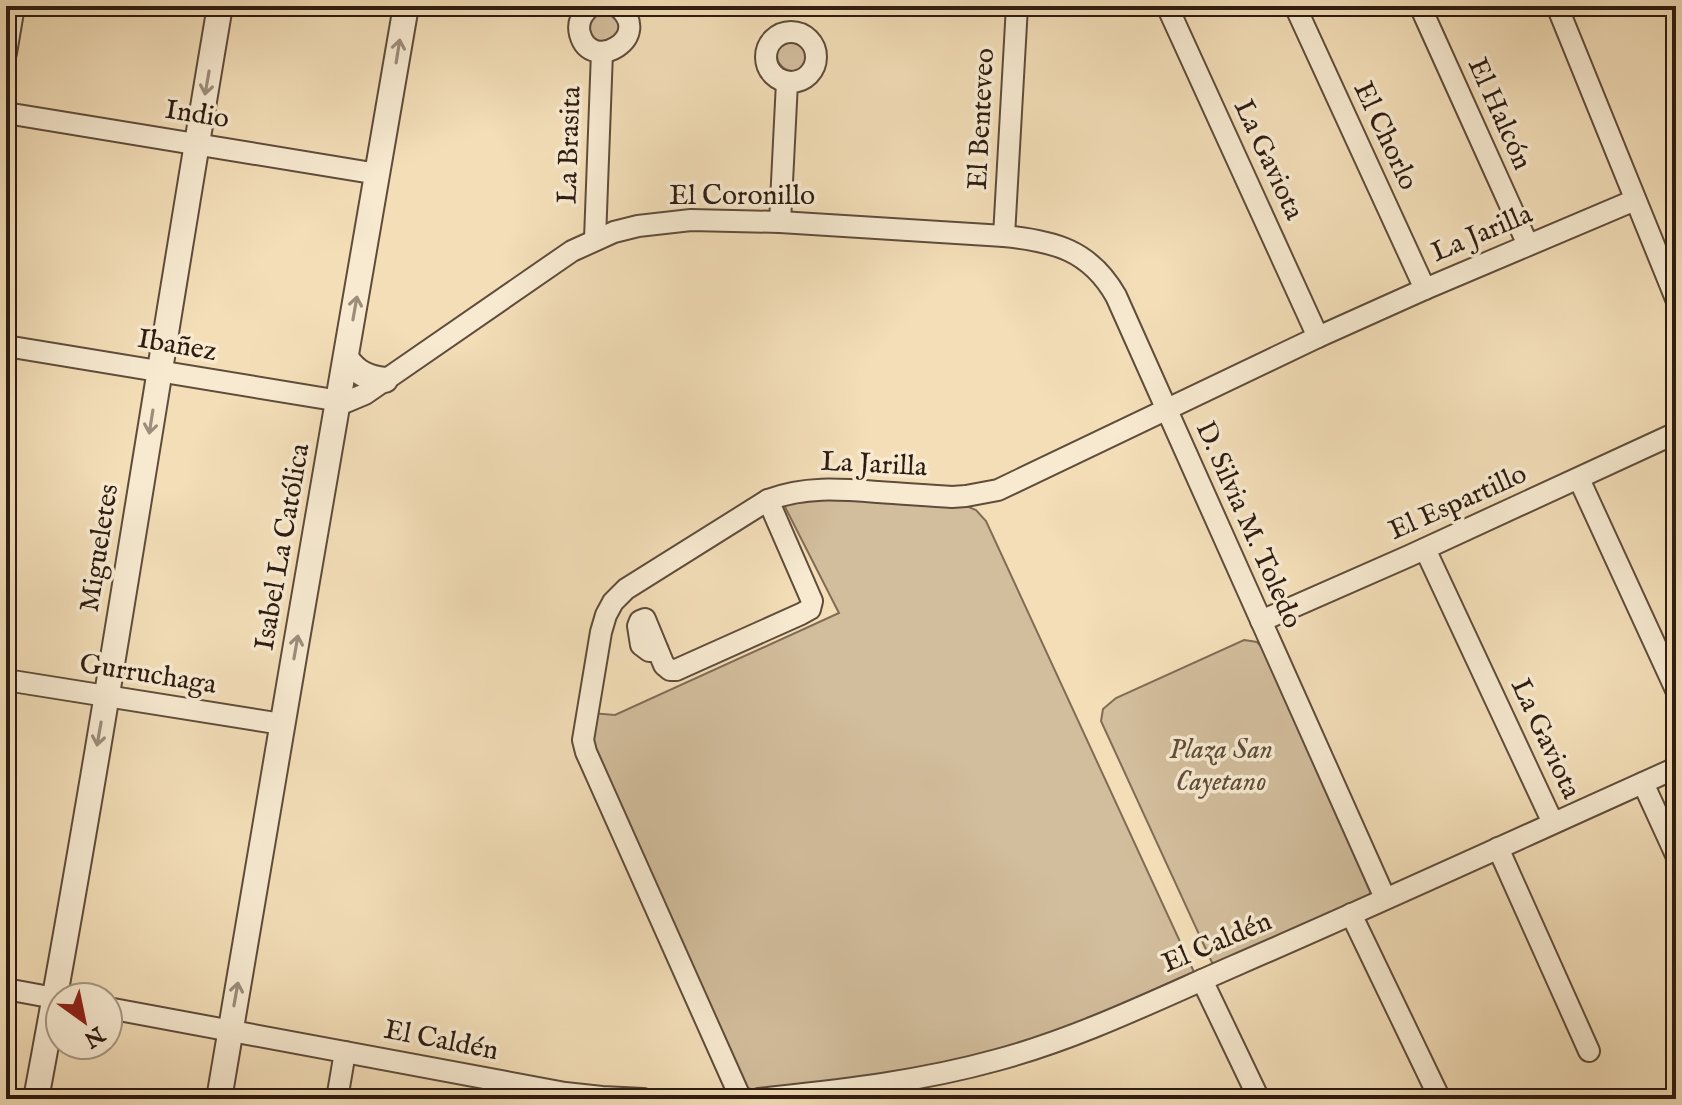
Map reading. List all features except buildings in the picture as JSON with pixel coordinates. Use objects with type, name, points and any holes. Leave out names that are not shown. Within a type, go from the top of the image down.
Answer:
[{"type":"street","points":[[6,53],[14,6]]},
{"type":"street","name":"Migueletes","points":[[61,981],[220,6]]},
{"type":"street","name":"Isabel La Católica","points":[[219,1099],[406,6]]},
{"type":"street","name":"La Brasita","points":[[591,6],[581,17],[580,33],[588,46],[602,52],[619,48],[629,34],[627,16],[617,6]]},
{"type":"street","name":"El Benteveo","points":[[1004,236],[1017,6]]},
{"type":"street","name":"La Gaviota","points":[[1167,6],[1318,337]]},
{"type":"street","name":"El Chorlo","points":[[1295,6],[1425,289]]},
{"type":"street","name":"El Halcón","points":[[1420,6],[1528,245]]},
{"type":"street","points":[[1557,6],[1676,299]]},
{"type":"street","name":"La Brasita","points":[[595,239],[602,52]]},
{"type":"street","points":[[780,222],[787,82]]},
{"type":"street","name":"Indio","points":[[6,113],[378,174]]},
{"type":"street","name":"La Jarilla","points":[[741,1099],[589,763],[583,740],[601,632],[613,602],[626,589],[768,500],[804,490],[834,489],[952,497],[984,493],[1016,483],[1318,337],[1635,200]]},
{"type":"street","name":"El Coronillo","points":[[338,402],[355,399],[385,380],[572,251],[595,239],[626,229],[691,220],[780,222],[1004,236]]},
{"type":"street","name":"D. Silvia M. Toledo","points":[[1004,236],[1057,245],[1080,256],[1096,268],[1116,296],[1385,898]]},
{"type":"street","name":"Ibañez","points":[[6,346],[338,402]]},
{"type":"street","points":[[346,358],[355,370],[369,378],[385,380]]},
{"type":"street","name":"El Espartillo","points":[[1261,621],[1676,433]]},
{"type":"street","points":[[1579,479],[1676,690]]},
{"type":"street","points":[[658,650],[664,665],[676,670],[810,609],[812,601],[768,500]]},
{"type":"street","name":"La Gaviota","points":[[1425,549],[1553,823]]},
{"type":"street","name":"Gurruchaga","points":[[6,680],[282,724]]},
{"type":"street","name":"El Caldén","points":[[759,1099],[806,1097],[934,1076],[1058,1042],[1676,768]]},
{"type":"street","points":[[1643,783],[1676,855]]},
{"type":"street","points":[[1498,848],[1589,1051]]},
{"type":"street","points":[[1351,914],[1440,1099]]},
{"type":"street","points":[[1202,980],[1259,1099]]},
{"type":"street","points":[[6,989],[44,996]]},
{"type":"street","name":"El Caldén","points":[[124,1011],[564,1096],[643,1099]]},
{"type":"street","points":[[337,1099],[345,1052]]},
{"type":"street","name":"Migueletes","points":[[36,1099],[44,1061]]},
{"type":"green space","points":[[605,10],[616,15],[621,26],[616,37],[605,42],[594,37],[589,26],[594,15]]},
{"type":"green space","points":[[793,39],[805,43],[809,55],[805,67],[793,71],[781,67],[777,55],[781,43]]},
{"type":"green space","points":[[793,497],[964,505],[976,510],[986,521],[1194,972],[1054,1034],[982,1056],[868,1076],[755,1090],[747,1088],[593,753],[592,713],[615,715],[839,613],[783,503]]},
{"type":"green space","name":"Plaza San Cayetano","points":[[1244,640],[1257,642],[1268,654],[1373,890],[1367,897],[1214,967],[1101,721],[1103,709],[1116,698]]}]
